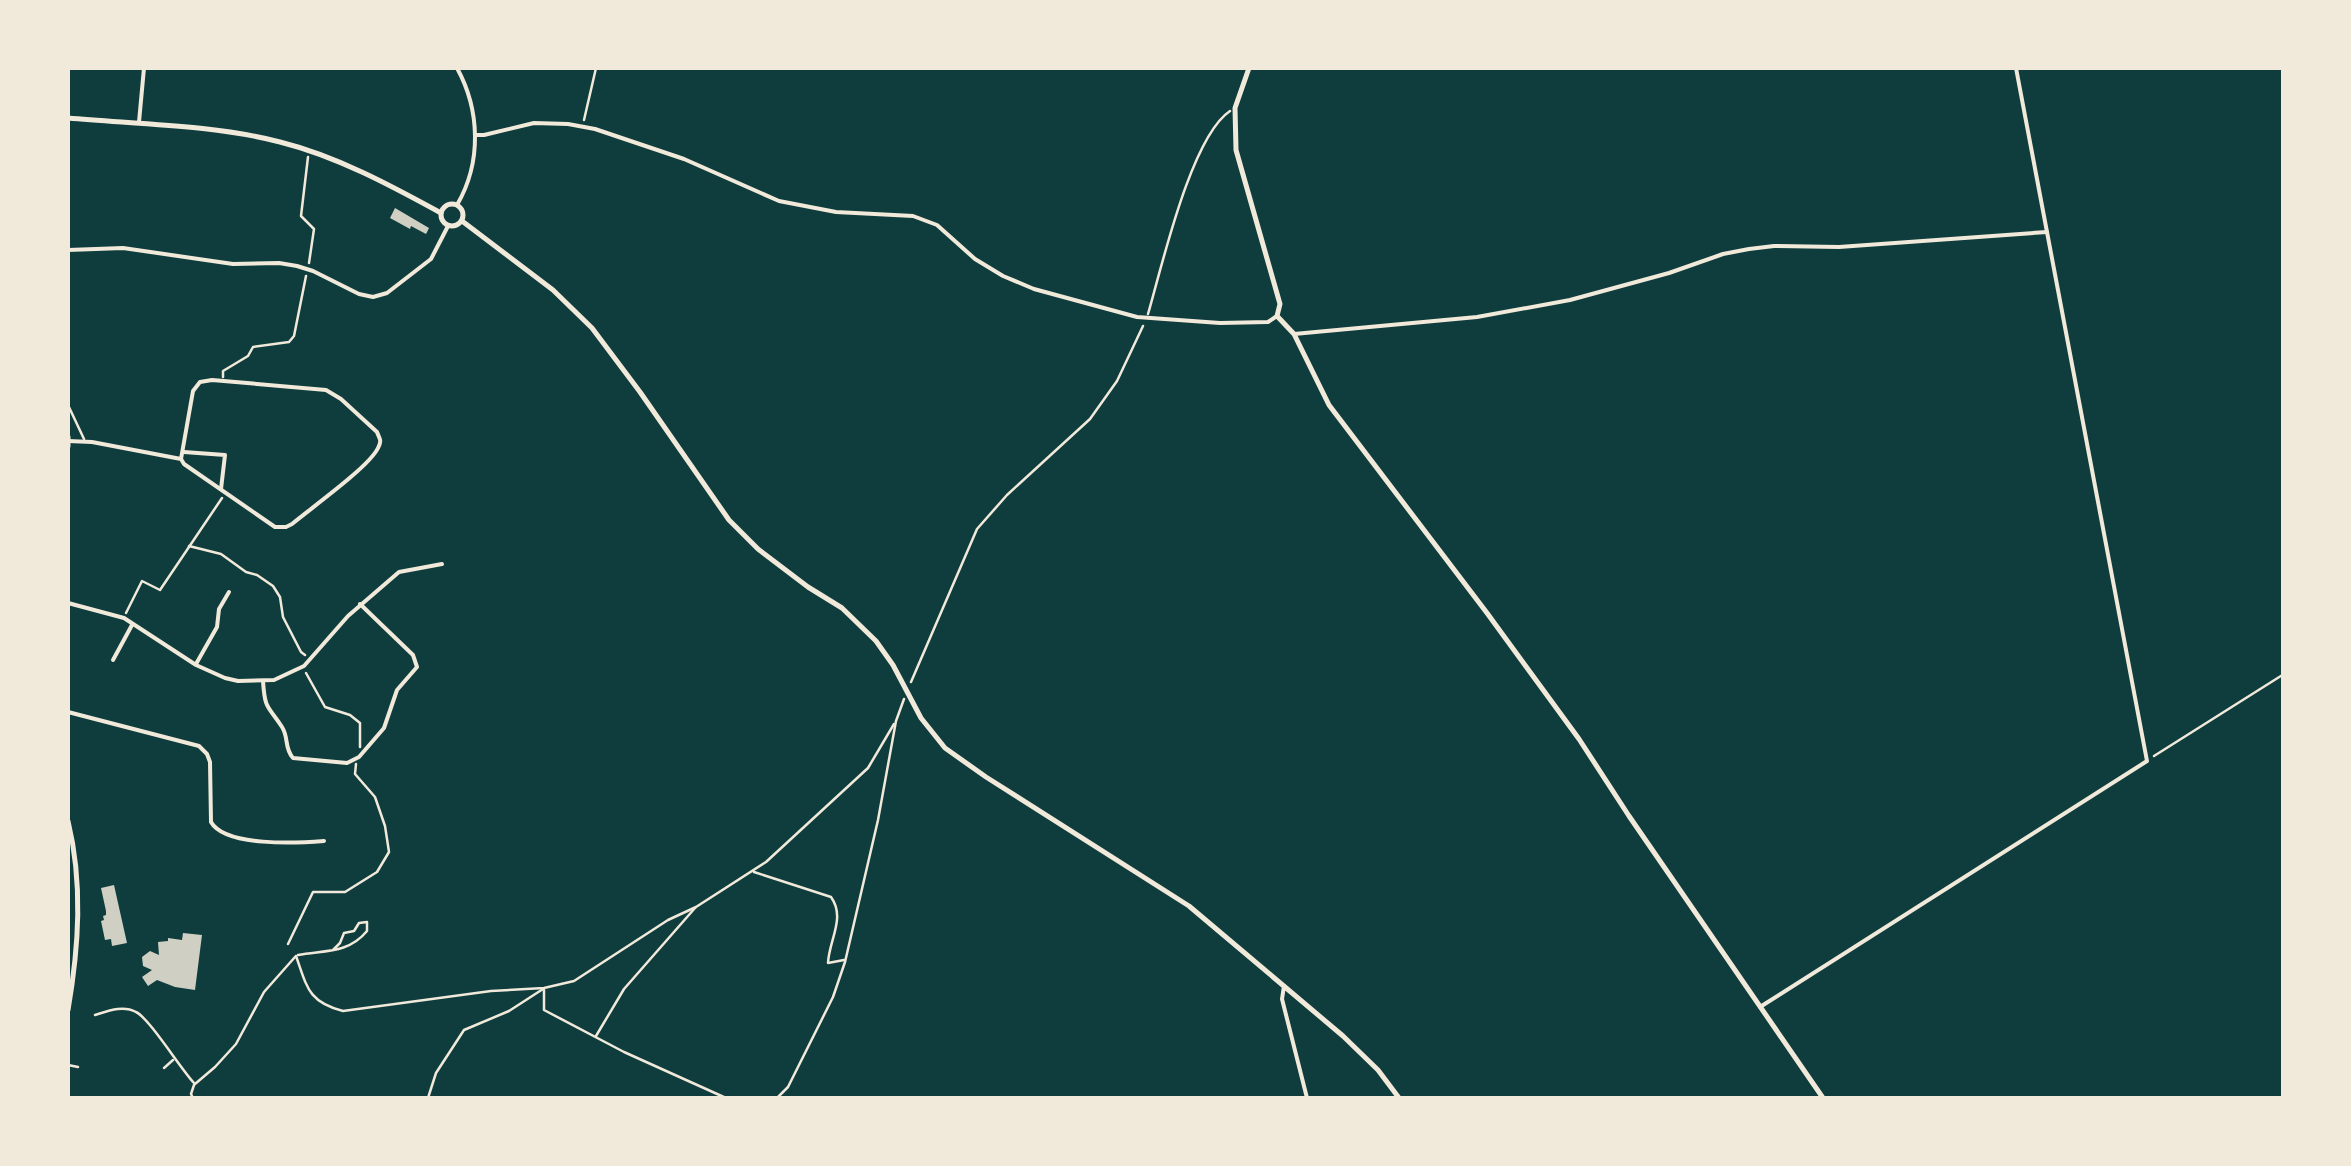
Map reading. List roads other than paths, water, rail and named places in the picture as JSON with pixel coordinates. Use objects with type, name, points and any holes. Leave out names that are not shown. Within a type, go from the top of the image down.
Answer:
[{"type":"street","points":[[139,124],[144,68]]},
{"type":"street","points":[[456,68],[473,114],[476,135],[473,166],[457,205]]},
{"type":"street","points":[[476,135],[534,124],[596,129],[684,159],[779,201],[836,212],[904,214],[922,219],[936,225],[975,259],[1004,276],[1088,305],[1146,320],[1268,322],[1277,316],[1280,304],[1236,150],[1236,108],[1249,68]]},
{"type":"street","points":[[1760,1007],[2148,760],[2016,68]]},
{"type":"street","points":[[68,118],[246,134],[331,159],[441,213]]},
{"type":"street","points":[[457,205],[463,212],[462,221],[448,226],[441,213],[446,206],[457,205]]},
{"type":"street","points":[[462,221],[553,290],[586,321],[631,378],[735,528],[858,622],[886,654],[931,733],[964,763],[1190,906],[1366,1057],[1400,1098]]},
{"type":"street","points":[[68,250],[123,248],[233,264],[279,263],[308,269],[364,296],[383,295],[432,258],[448,226]]},
{"type":"street","points":[[1294,334],[1478,317],[1586,295],[1749,249],[1838,247],[2046,232]]},
{"type":"street","points":[[1277,316],[1294,334],[1329,405],[1579,739],[1823,1098]]},
{"type":"street","points":[[68,441],[181,459],[275,527],[286,527],[363,465],[378,447],[380,438],[341,399],[326,390],[224,380],[200,382],[193,391],[181,459]]},
{"type":"street","points":[[184,452],[225,455],[223,491]]},
{"type":"street","points":[[68,604],[124,618],[196,665],[238,681],[264,682],[284,678],[302,667],[360,604],[399,572],[442,564]]},
{"type":"street","points":[[196,665],[217,627],[219,609],[229,592]]},
{"type":"street","points":[[264,682],[265,704],[284,732],[286,750],[293,758],[346,763],[359,757],[384,728],[397,690],[417,667],[413,655],[360,604]]},
{"type":"street","points":[[113,660],[133,623]]},
{"type":"street","points":[[68,712],[199,746],[210,762],[212,826],[221,832],[284,844],[324,841]]},
{"type":"street","points":[[68,821],[79,885],[68,1010]]},
{"type":"street","points":[[1284,985],[1282,999],[1307,1098]]},
{"type":"lane","points":[[68,404],[86,442]]}]
